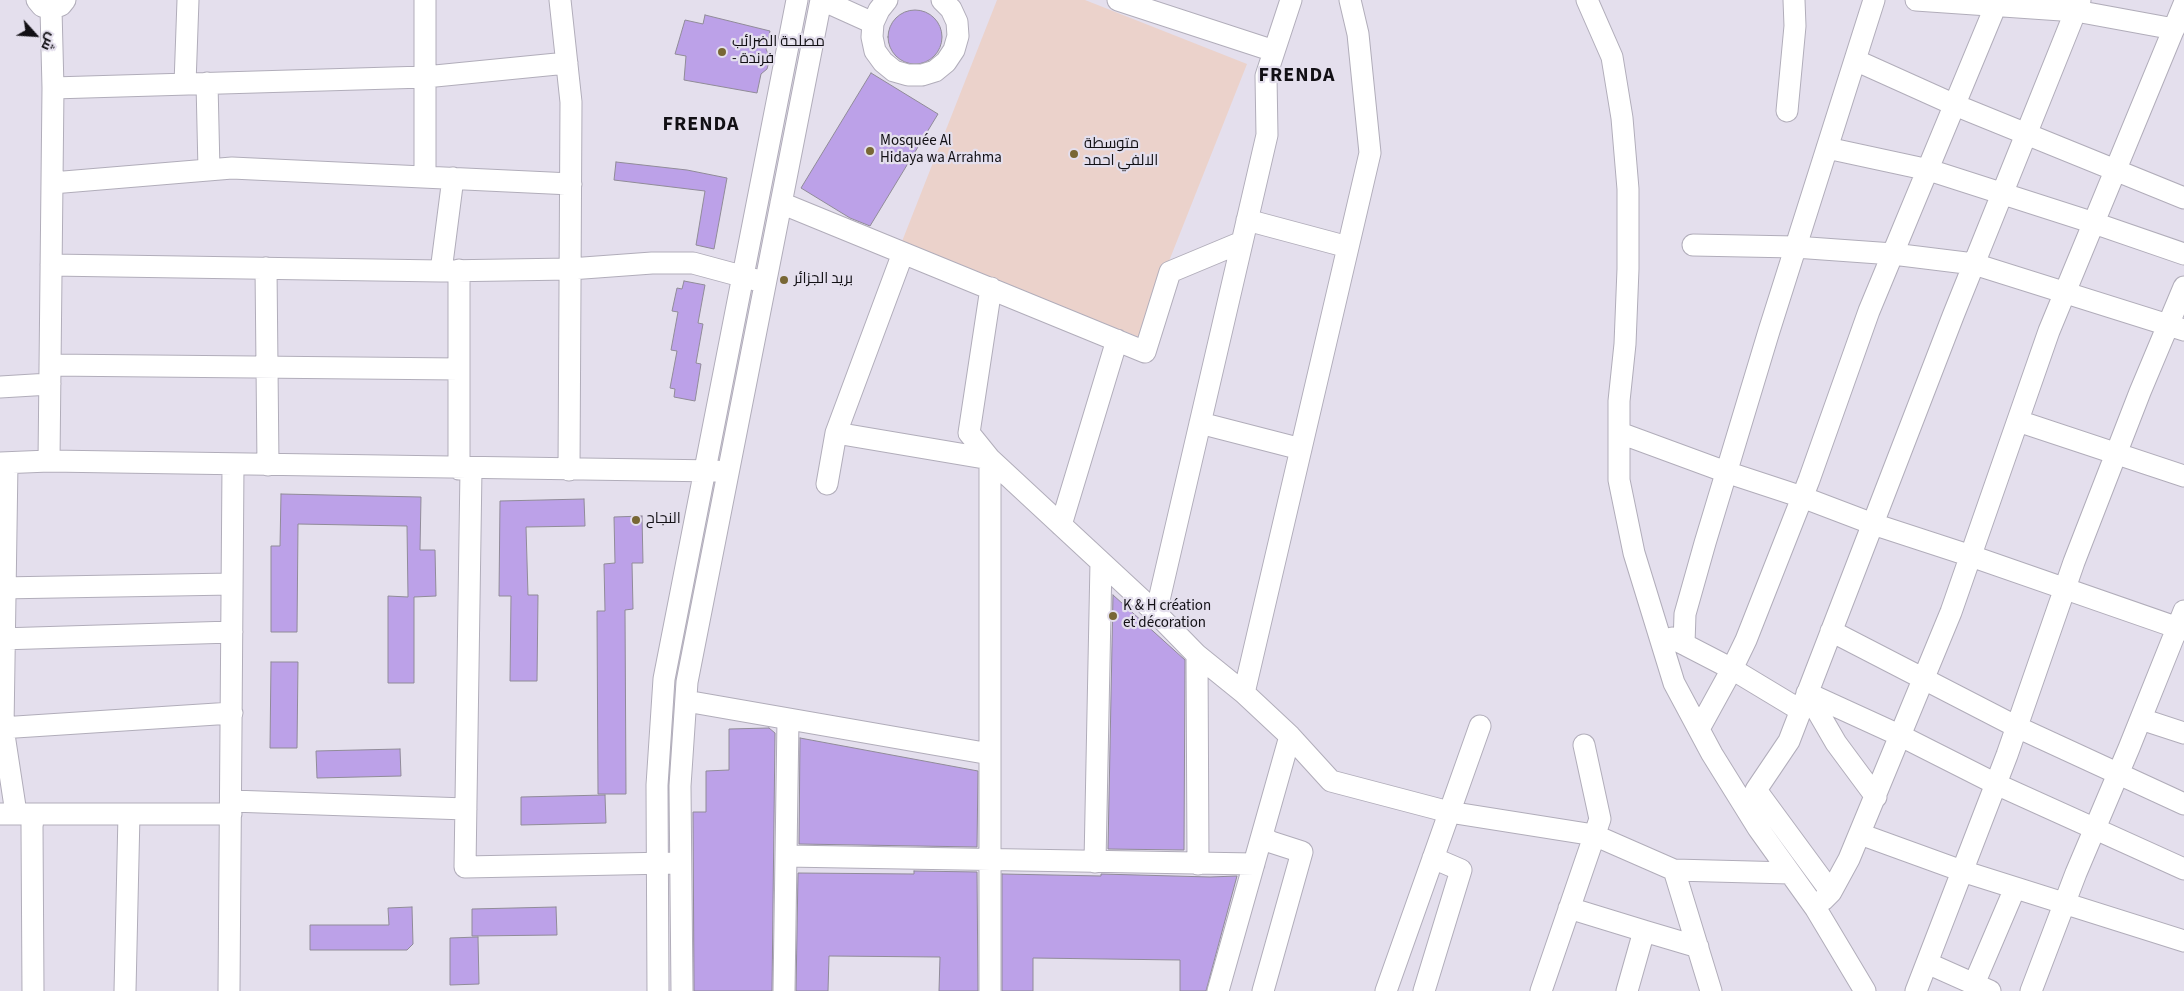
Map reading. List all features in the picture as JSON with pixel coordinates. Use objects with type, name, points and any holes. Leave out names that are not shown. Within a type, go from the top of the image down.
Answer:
[{"type":"street","points":[[185,84],[188,0]]},
{"type":"street","points":[[425,0],[425,176]]},
{"type":"street","points":[[560,0],[571,102],[569,470]]},
{"type":"street","points":[[658,991],[656,785],[664,680],[797,0]]},
{"type":"street","points":[[682,991],[680,786],[687,682],[821,0],[873,23]]},
{"type":"street","points":[[888,0],[879,10],[873,23],[872,37],[883,62],[908,76],[922,75],[935,71],[946,62],[954,50],[958,36],[957,22],[951,9],[942,0]]},
{"type":"street","points":[[1118,0],[1274,51]]},
{"type":"street","points":[[1156,613],[1267,135],[1266,76],[1291,0]]},
{"type":"street","points":[[1244,693],[1370,154],[1358,34],[1350,0]]},
{"type":"street","points":[[1587,0],[1612,57],[1623,127],[1628,189],[1628,270],[1626,344],[1619,401],[1619,480],[1634,553],[1674,683],[1698,729],[1758,828],[1816,909],[1865,991]]},
{"type":"street","points":[[1787,111],[1795,26],[1794,0]]},
{"type":"street","points":[[1684,644],[1685,614],[1726,472],[1874,0]]},
{"type":"street","points":[[1924,0],[2078,6],[2174,30]]},
{"type":"street","points":[[49,461],[53,88],[51,3]]},
{"type":"street","points":[[1698,729],[1746,640],[1802,497],[1870,311],[1997,3]]},
{"type":"street","points":[[1816,909],[1831,892],[1849,859],[1901,736],[1951,612],[2065,292],[2184,4]]},
{"type":"street","points":[[1831,892],[1756,790],[1789,740],[1974,264],[2078,6]]},
{"type":"street","points":[[1856,60],[1955,105],[2184,198]]},
{"type":"street","points":[[53,88],[425,77],[567,63]]},
{"type":"street","points":[[207,83],[209,170]]},
{"type":"street","points":[[1827,148],[1929,170],[2184,254]]},
{"type":"street","points":[[52,183],[232,168],[571,184]]},
{"type":"street","points":[[453,178],[450,270],[459,369],[465,469],[466,809],[464,867],[658,865],[681,862]]},
{"type":"street","points":[[781,202],[1144,352],[1170,272],[1242,242]]},
{"type":"street","points":[[1247,220],[1348,247]]},
{"type":"street","points":[[1693,245],[1795,247],[1894,254],[1974,264],[2176,327]]},
{"type":"street","points":[[827,484],[836,433],[904,252]]},
{"type":"street","points":[[51,265],[450,270],[570,269],[652,263],[693,263],[765,282]]},
{"type":"street","points":[[266,268],[268,465]]},
{"type":"street","points":[[1916,991],[1996,784],[2065,589],[2116,454],[2176,327],[2184,287]]},
{"type":"street","points":[[991,288],[969,433],[990,459],[1156,613],[1197,655],[1244,693],[1290,736],[1331,781],[1449,812],[1594,835],[1674,870],[1790,874]]},
{"type":"street","points":[[1061,525],[1117,340]]},
{"type":"street","points":[[0,386],[50,375],[266,367],[459,369]]},
{"type":"street","points":[[2018,421],[2184,476]]},
{"type":"street","points":[[1200,424],[1301,449]]},
{"type":"street","points":[[836,433],[990,459]]},
{"type":"street","points":[[1620,433],[1873,524],[2065,589],[2182,623],[2064,903],[2031,991]]},
{"type":"street","points":[[990,459],[990,991]]},
{"type":"street","points":[[33,991],[32,826],[17,814],[1,728],[4,463],[49,461],[465,469],[727,471]]},
{"type":"street","points":[[229,991],[233,464]]},
{"type":"street","points":[[1095,862],[1101,562]]},
{"type":"street","points":[[3,587],[232,584]]},
{"type":"street","points":[[1658,631],[1732,669],[1804,702],[1901,736],[1996,784],[2094,830],[2184,869]]},
{"type":"street","points":[[1831,631],[2017,727],[2184,804]]},
{"type":"street","points":[[2,639],[232,632]]},
{"type":"street","points":[[1197,655],[1198,864]]},
{"type":"street","points":[[686,701],[990,754]]},
{"type":"street","points":[[1804,702],[1876,797]]},
{"type":"street","points":[[1,728],[232,713]]},
{"type":"street","points":[[2141,718],[2184,733]]},
{"type":"street","points":[[784,991],[788,719]]},
{"type":"street","points":[[1386,991],[1480,726]]},
{"type":"street","points":[[1218,991],[1290,736]]},
{"type":"street","points":[[1541,991],[1600,819],[1584,745]]},
{"type":"street","points":[[17,814],[129,814],[231,807],[466,809]]},
{"type":"street","points":[[125,991],[129,814]]},
{"type":"street","points":[[1860,834],[1962,871],[2184,941]]},
{"type":"street","points":[[1262,836],[1271,842],[1302,852],[1263,991]]},
{"type":"street","points":[[786,856],[1254,864]]},
{"type":"street","points":[[1424,991],[1461,870],[1433,858]]},
{"type":"street","points":[[1674,870],[1711,991]]},
{"type":"street","points":[[1927,963],[1982,987],[2015,888]]},
{"type":"street","points":[[1569,908],[1698,947]]},
{"type":"street","points":[[1627,991],[1644,930]]},
{"type":"shaded area","name":"متوسطة الالفي احمد","points":[[997,0],[1085,0],[1247,64],[1139,337],[901,244]]},
{"type":"building","points":[[915,10],[925,12],[934,18],[940,27],[942,37],[940,47],[934,56],[925,62],[915,64],[905,62],[896,56],[890,47],[888,37],[890,27],[896,18],[905,12]]},
{"type":"building","name":"مصلحة الضرائب - فرندة","points":[[705,15],[770,31],[766,49],[770,58],[767,69],[761,74],[757,93],[684,80],[686,56],[675,54],[685,20],[703,24]]},
{"type":"building","name":"Mosquée Al Hidaya wa Arrahma","points":[[871,73],[938,114],[870,226],[850,218],[801,188]]},
{"type":"building","points":[[616,162],[687,170],[727,178],[714,249],[696,245],[705,191],[614,180]]},
{"type":"building","points":[[684,281],[705,285],[698,323],[703,324],[696,363],[701,364],[695,401],[674,397],[675,389],[670,388],[677,351],[671,350],[678,312],[672,311],[677,288],[682,289]]},
{"type":"building","points":[[281,494],[421,497],[420,550],[435,550],[436,596],[414,597],[414,683],[388,683],[388,596],[408,597],[407,526],[298,524],[297,632],[271,632],[271,546],[280,546]]},
{"type":"building","points":[[584,499],[585,526],[526,527],[528,595],[538,595],[537,681],[510,681],[511,596],[499,596],[500,501]]},
{"type":"building","points":[[642,516],[643,563],[632,563],[633,609],[625,610],[626,794],[598,794],[597,611],[605,611],[604,564],[615,563],[614,517]]},
{"type":"building","points":[[1113,595],[1185,660],[1184,850],[1108,849]]},
{"type":"building","points":[[271,662],[298,662],[297,748],[270,748]]},
{"type":"building","points":[[769,728],[775,733],[772,991],[694,991],[693,812],[706,812],[706,771],[729,770],[729,729]]},
{"type":"building","points":[[800,738],[978,771],[977,847],[799,844]]},
{"type":"building","points":[[400,749],[401,776],[317,778],[316,751]]},
{"type":"building","points":[[605,795],[606,823],[521,825],[521,797]]},
{"type":"building","points":[[914,871],[977,872],[978,991],[939,991],[940,957],[829,956],[828,991],[796,991],[798,873],[914,874]]},
{"type":"building","points":[[1002,874],[1237,876],[1206,991],[1180,991],[1180,960],[1033,958],[1033,991],[1002,991]]},
{"type":"building","points":[[412,907],[413,944],[407,950],[310,950],[310,925],[389,925],[388,908]]},
{"type":"building","points":[[556,907],[557,935],[472,936],[472,909]]},
{"type":"building","points":[[478,937],[479,984],[450,985],[450,938]]},
{"type":"place","name":"مصلحة الضرائب - فرندة","points":[[722,52]]},
{"type":"place","name":"Mosquée Al Hidaya wa Arrahma","points":[[870,151]]},
{"type":"place","name":"متوسطة الالفي احمد","points":[[1074,154]]},
{"type":"place","name":"بريد الجزائر","points":[[784,280]]},
{"type":"place","name":"النجاح","points":[[636,520]]},
{"type":"place","name":"K & H création et décoration","points":[[1113,616]]},
{"type":"district","name":"FRENDA","points":[[1297,77]]},
{"type":"district","name":"FRENDA","points":[[701,126]]}]
